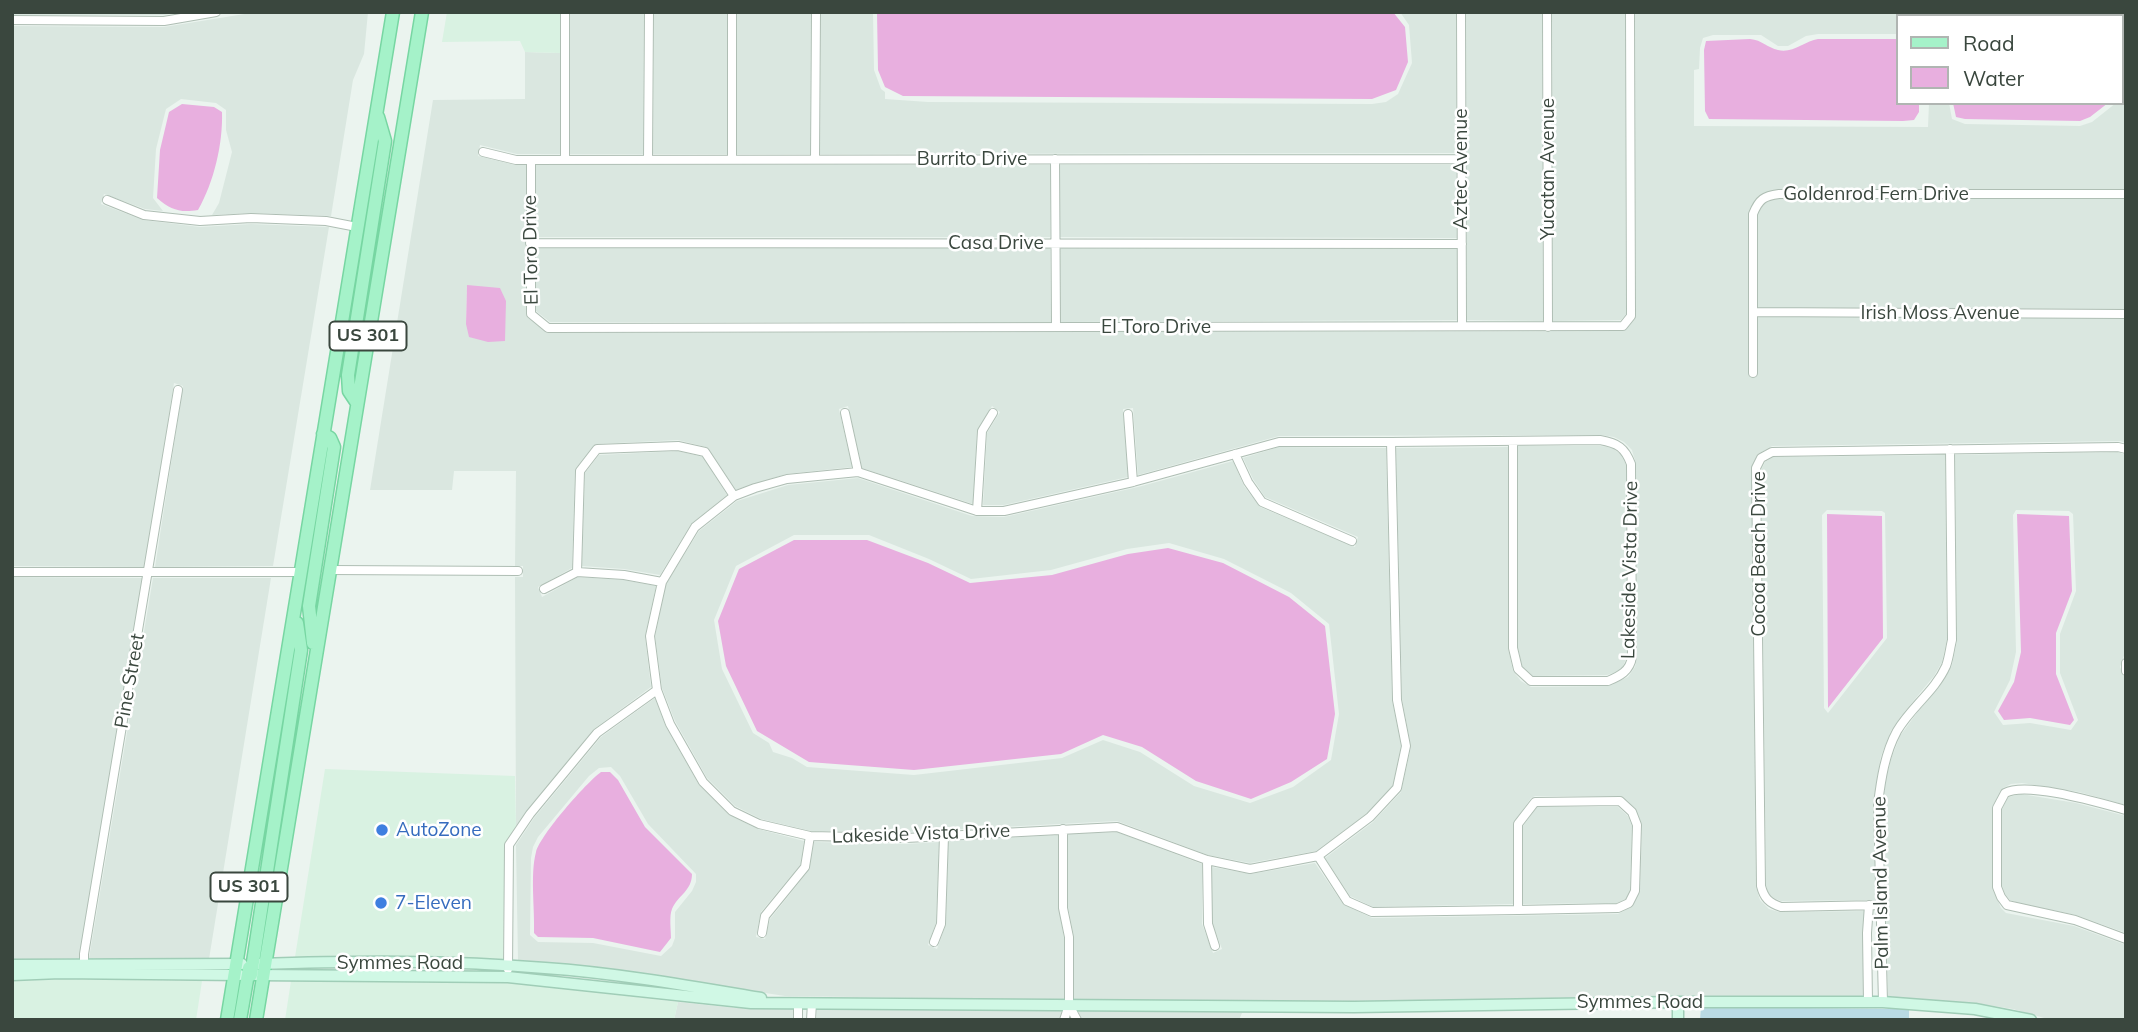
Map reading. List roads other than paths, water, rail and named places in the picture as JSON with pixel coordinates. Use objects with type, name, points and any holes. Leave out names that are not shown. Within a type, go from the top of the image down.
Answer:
[{"type":"main road","name":"US 301","points":[[256,1020],[250,969],[300,572],[393,12]]},
{"type":"main road","name":"US 301","points":[[227,1020],[250,969],[315,659],[422,12]]},
{"type":"main road","points":[[357,403],[349,391],[348,375],[385,141],[377,113]]},
{"type":"main road","points":[[315,659],[309,606],[334,447],[330,438],[323,434]]},
{"type":"main road","points":[[240,1020],[250,969]]},
{"type":"street","points":[[12,20],[164,21],[216,12]]},
{"type":"street","points":[[565,12],[565,159]]},
{"type":"street","points":[[648,159],[649,12]]},
{"type":"street","points":[[732,12],[732,159]]},
{"type":"street","points":[[815,159],[816,12]]},
{"type":"street","name":"Aztec Avenue","points":[[1461,12],[1462,325]]},
{"type":"street","name":"Yucatan Avenue","points":[[1547,12],[1548,327]]},
{"type":"street","name":"El Toro Drive","points":[[531,160],[531,314],[548,328],[1623,326],[1631,316],[1630,12]]},
{"type":"street","name":"Burrito Drive","points":[[484,152],[516,160],[1461,159]]},
{"type":"street","points":[[1055,159],[1056,327]]},
{"type":"street","name":"Goldenrod Fern Drive","points":[[1753,373],[1754,214],[1757,203],[1765,196],[2126,194]]},
{"type":"street","points":[[107,200],[144,215],[200,221],[326,221],[357,227]]},
{"type":"street","name":"Casa Drive","points":[[530,243],[1462,244]]},
{"type":"street","name":"Irish Moss Avenue","points":[[1753,312],[2126,314]]},
{"type":"street","name":"Pine Street","points":[[84,968],[178,390]]},
{"type":"street","points":[[845,413],[858,472]]},
{"type":"street","points":[[977,511],[982,431],[993,413]]},
{"type":"street","points":[[1128,414],[1133,482]]},
{"type":"street","name":"Lakeside Vista Drive","points":[[1391,442],[1397,700],[1406,746],[1397,788],[1370,817],[1318,856],[1250,869],[1207,860],[1117,827],[906,838],[810,836],[759,824],[732,811],[703,782],[670,724],[657,690],[650,636],[662,582],[695,527],[734,496],[787,479],[858,472],[977,511],[1004,511],[1133,482],[1279,442],[1600,440],[1621,446],[1631,464],[1632,657],[1626,672],[1618,677],[1608,681],[1531,681],[1518,669],[1513,648],[1513,441]]},
{"type":"street","points":[[577,572],[580,471],[597,449],[678,446],[705,452],[734,496]]},
{"type":"street","name":"Palm Island Avenue","points":[[1882,1002],[1878,804],[1886,758],[1896,733],[1938,680],[1947,664],[1952,640],[1950,449]]},
{"type":"street","name":"Cocoa Beach Drive","points":[[1881,905],[1781,907],[1763,896],[1756,468],[1761,458],[1772,452],[2126,449]]},
{"type":"street","points":[[1235,454],[1248,482],[1262,502],[1352,541]]},
{"type":"street","points":[[330,570],[518,571]]},
{"type":"street","points":[[12,572],[300,572]]},
{"type":"street","points":[[544,589],[577,572],[624,575],[662,582]]},
{"type":"street","points":[[2126,663],[2126,671]]},
{"type":"street","points":[[508,971],[509,845],[530,814],[597,733],[657,690]]},
{"type":"street","points":[[2126,810],[2077,797],[2021,789],[2005,793],[1997,808],[1997,887],[2007,905],[2075,920],[2126,939]]},
{"type":"street","points":[[1318,856],[1347,901],[1372,912],[1518,910],[1618,908],[1629,903],[1635,891],[1637,825],[1632,812],[1620,801],[1535,802],[1518,824],[1518,910]]},
{"type":"street","points":[[1063,829],[1063,908],[1069,937],[1069,1005],[1064,1020]]},
{"type":"street","points":[[934,942],[941,924],[944,835]]},
{"type":"street","points":[[762,933],[765,916],[805,867],[810,836]]},
{"type":"street","points":[[1207,860],[1208,924],[1215,946]]},
{"type":"street","name":"Palm Island Avenue","points":[[1868,1002],[1869,905]]},
{"type":"street","points":[[1867,942],[1881,942]]},
{"type":"street","name":"Symmes Road","points":[[12,965],[607,974],[798,1003],[1354,1007],[1882,1002],[1975,1009],[2031,1020]]},
{"type":"street","name":"Symmes Road","points":[[12,975],[84,968]]},
{"type":"street","points":[[1678,1002],[1678,1020]]},
{"type":"street","points":[[798,1003],[798,1020]]},
{"type":"street","points":[[811,1020],[812,1003]]},
{"type":"street","points":[[1069,1005],[1077,1020]]},
{"type":"water","points":[[877,12],[1393,12],[1405,27],[1408,62],[1396,90],[1372,99],[903,96],[885,87],[878,70]]},
{"type":"water","points":[[1750,39],[1783,51],[1818,39],[1896,39],[1896,105],[1919,105],[1919,112],[1914,120],[1903,121],[1709,119],[1705,111],[1706,41]]},
{"type":"water","points":[[2124,39],[2126,39],[2124,94]]},
{"type":"water","points":[[182,104],[214,107],[222,112],[221,137],[213,175],[198,210],[192,211],[176,210],[157,198],[160,150],[169,112]]},
{"type":"water","points":[[1953,105],[2105,105],[2080,121],[1956,117]]},
{"type":"water","points":[[467,285],[500,288],[506,301],[505,341],[488,342],[469,337],[466,324]]},
{"type":"water","points":[[1827,514],[1882,516],[1883,638],[1828,708]]},
{"type":"water","points":[[2017,514],[2069,516],[2072,591],[2056,633],[2056,674],[2074,720],[2070,725],[2030,718],[2004,720],[1998,711],[2014,682],[2021,652]]},
{"type":"water","points":[[794,540],[867,540],[928,563],[970,583],[1052,575],[1128,554],[1168,548],[1223,563],[1289,597],[1325,626],[1335,714],[1327,759],[1291,782],[1251,799],[1196,781],[1142,747],[1103,735],[1061,754],[914,770],[809,762],[757,731],[726,666],[718,621],[739,569]]},
{"type":"water","points":[[601,772],[610,772],[618,780],[645,827],[692,874],[690,885],[672,909],[671,938],[660,952],[593,938],[538,937],[534,933],[533,881],[536,852],[546,833],[565,809]]},
{"type":"place","name":"AutoZone","points":[[382,830]]},
{"type":"place","name":"7-Eleven","points":[[381,903]]}]
